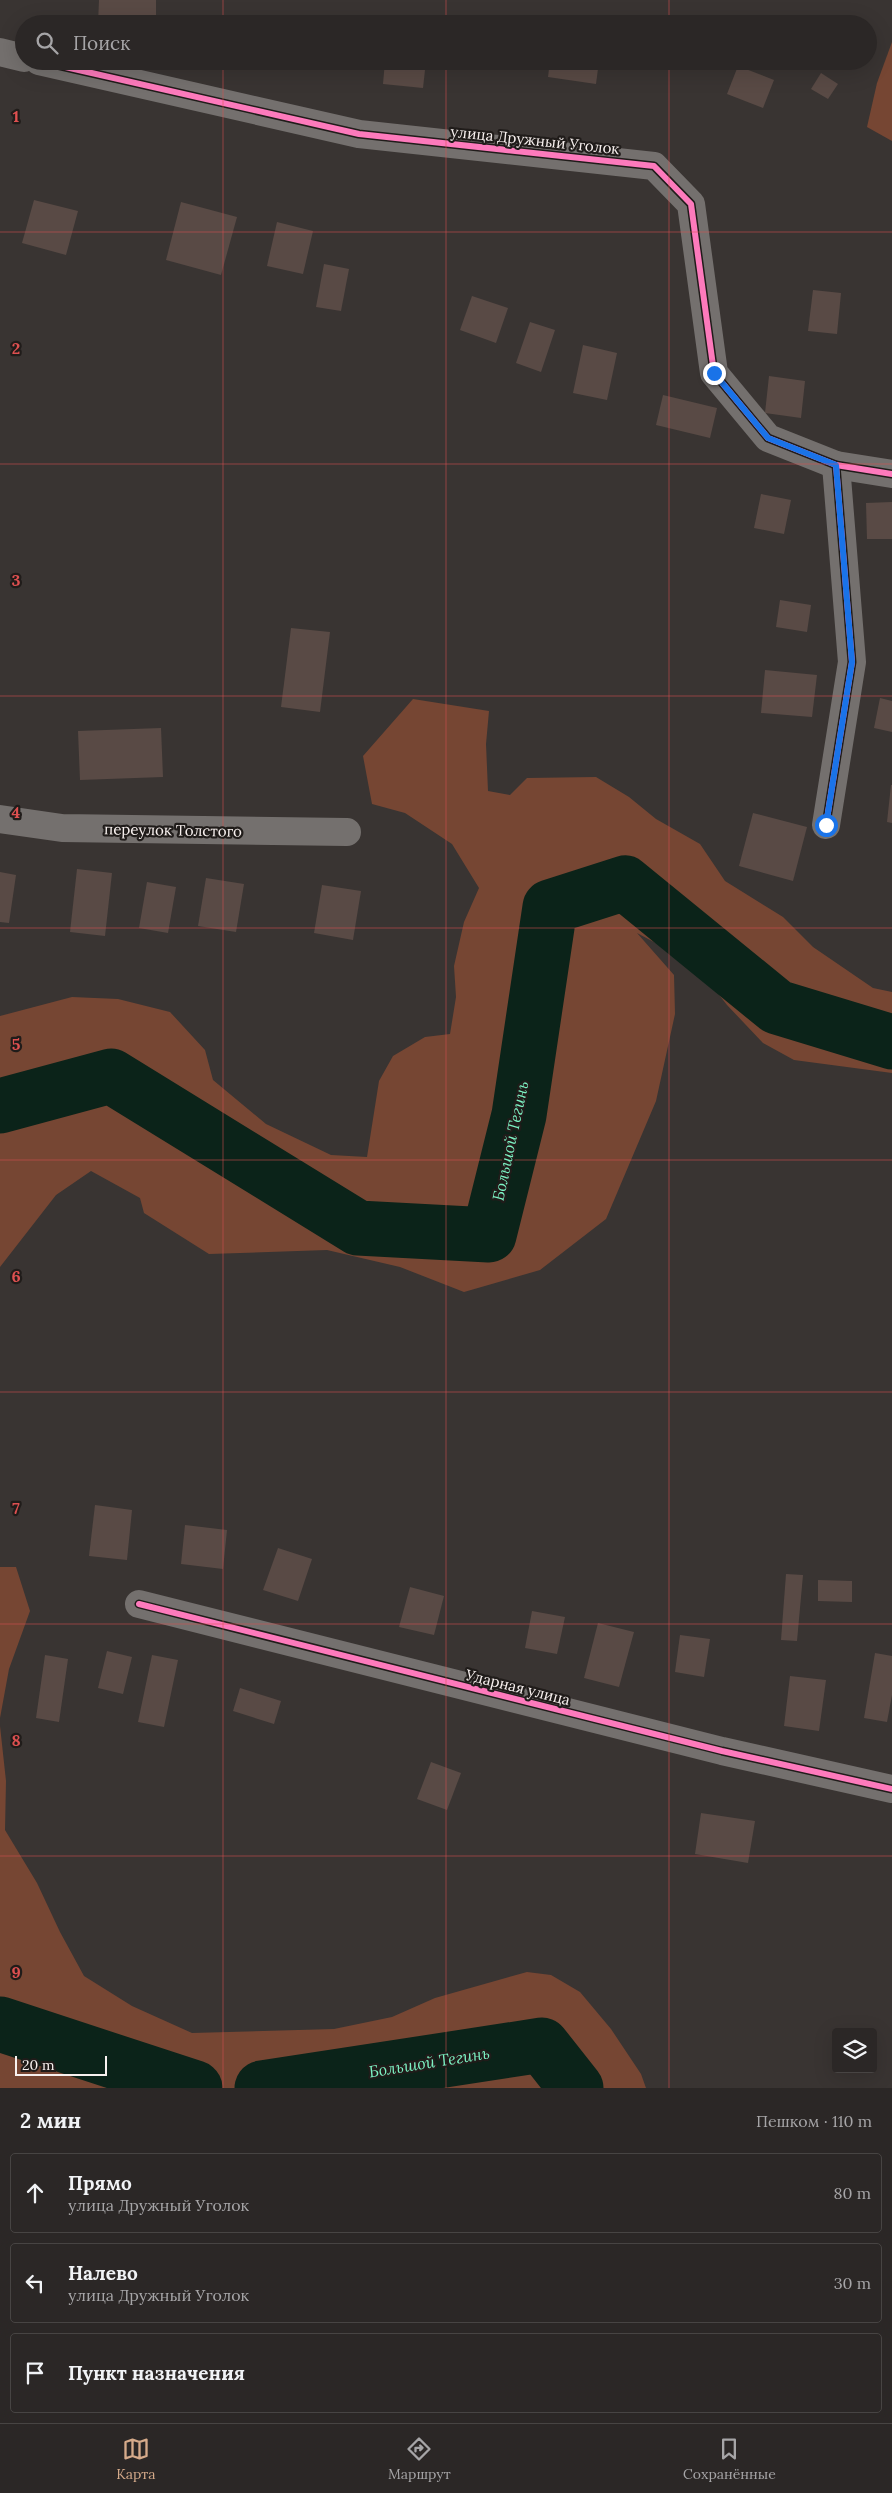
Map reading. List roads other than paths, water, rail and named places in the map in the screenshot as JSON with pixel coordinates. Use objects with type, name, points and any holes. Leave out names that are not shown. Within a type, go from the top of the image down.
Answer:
[{"type":"street","points":[[0,52],[15,56]]},
{"type":"street","name":"улица Дружный Уголок","points":[[78,70],[358,134],[654,166],[692,204],[714,373],[768,438],[836,465],[892,474]]},
{"type":"street","points":[[826,825],[852,662],[836,465]]},
{"type":"street","name":"переулок Толстого","points":[[0,819],[62,828],[347,832]]},
{"type":"street","name":"Ударная улица","points":[[140,1604],[722,1751],[892,1789]]},
{"type":"waterway","name":"Большой Тегинь","points":[[0,1106],[111,1076],[358,1228],[489,1235],[519,1115],[550,907],[625,883],[777,1007],[892,1042]]},
{"type":"waterway","name":"Большой Тегинь","points":[[0,2024],[195,2088]]},
{"type":"waterway","name":"Большой Тегинь","points":[[262,2088],[542,2045],[576,2088]]}]
